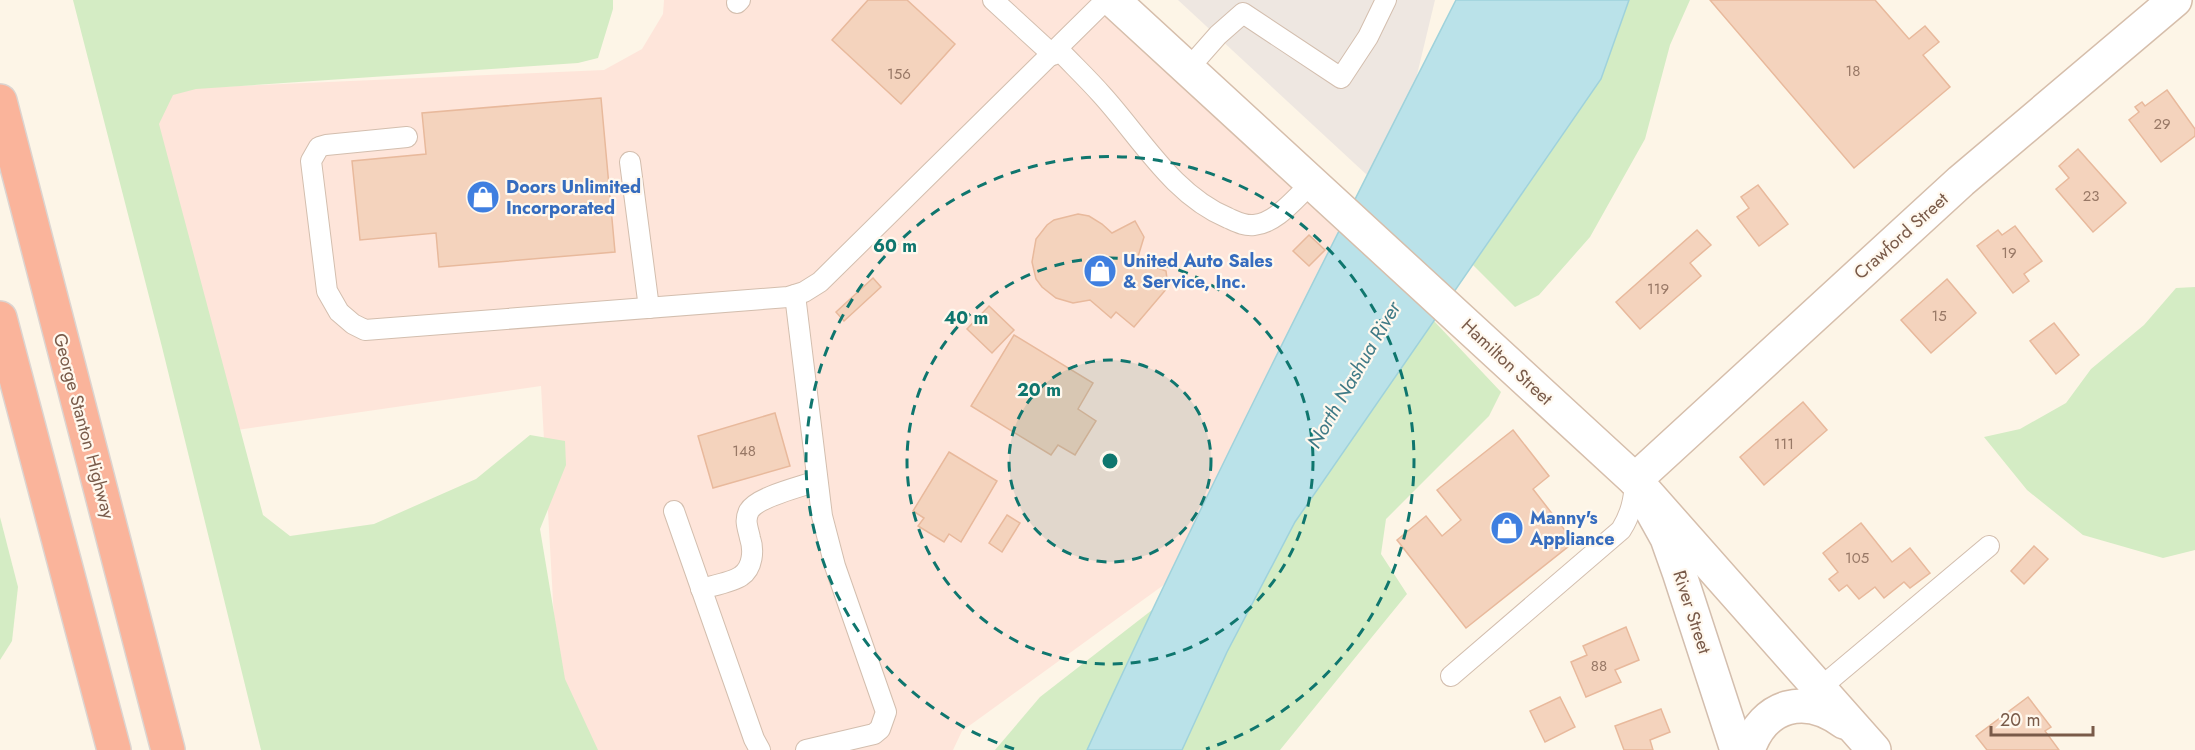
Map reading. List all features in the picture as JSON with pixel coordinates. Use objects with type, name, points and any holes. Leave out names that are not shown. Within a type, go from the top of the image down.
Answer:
[{"type":"highway","name":"George Stanton Highway","points":[[0,101],[168,750]]},
{"type":"highway","points":[[0,318],[114,750]]},
{"type":"main road","name":"Hamilton Street","points":[[1113,0],[1635,480],[1867,742]]},
{"type":"main road","name":"Crawford Street","points":[[1635,480],[1961,181],[2175,0]]},
{"type":"main road","name":"River Street","points":[[1635,480],[1667,538],[1737,750]]},
{"type":"main road","points":[[1748,750],[1762,723],[1790,706],[1808,705],[1821,709],[1839,718],[1867,742]]},
{"type":"lane","points":[[993,0],[1102,94],[1177,183],[1200,202],[1221,215],[1245,225],[1256,225],[1271,220],[1312,183]]},
{"type":"lane","points":[[407,137],[326,145],[319,147],[311,161],[327,291],[339,312],[353,324],[365,330],[795,295],[820,282],[1106,0]]},
{"type":"lane","points":[[1188,69],[1218,35],[1243,13],[1341,78],[1368,38],[1386,0]]},
{"type":"lane","points":[[630,162],[649,308]]},
{"type":"lane","points":[[795,295],[822,516],[835,566],[886,712],[880,729],[874,734],[806,750]]},
{"type":"lane","points":[[1450,676],[1621,530],[1630,515],[1635,480]]},
{"type":"lane","points":[[701,590],[741,576],[747,568],[753,557],[746,524],[750,510],[758,502],[817,481]]},
{"type":"lane","points":[[674,511],[753,739],[760,750]]},
{"type":"lane","points":[[1820,688],[1989,546]]},
{"type":"shaded area","points":[[664,0],[1090,0],[1339,232],[1165,584],[962,731],[953,750],[581,750],[560,726],[541,386],[237,430],[153,104],[171,89],[604,70],[642,49],[663,14]]},
{"type":"shaded area","points":[[1178,0],[1435,0],[1416,79],[1367,175]]},
{"type":"green space","points":[[73,0],[613,0],[613,9],[598,58],[578,63],[196,89],[173,95],[159,124],[263,515],[290,536],[374,524],[476,479],[530,435],[565,441],[566,465],[540,529],[565,679],[598,750],[261,750],[162,347]]},
{"type":"green space","points":[[1629,0],[1690,0],[1670,45],[1645,139],[1590,237],[1539,295],[1515,307],[1473,265],[1601,79]]},
{"type":"green space","points":[[2195,287],[2195,550],[2163,558],[2083,535],[2027,490],[1984,437],[2020,429],[2066,403],[2091,369],[2144,325],[2176,288]]},
{"type":"green space","points":[[1434,321],[1501,392],[1489,416],[1386,519],[1381,554],[1407,594],[1280,750],[1182,750],[1227,652],[1295,522]]},
{"type":"green space","points":[[0,517],[18,587],[12,641],[0,660]]},
{"type":"green space","points":[[1152,610],[1087,750],[995,750],[1040,697]]},
{"type":"water","name":"North Nashua River","points":[[1456,0],[1629,0],[1601,79],[1295,522],[1227,652],[1182,750],[1087,750],[1314,280]]},
{"type":"building","points":[[868,0],[907,0],[955,44],[901,104],[832,40]]},
{"type":"building","points":[[1710,0],[1875,0],[1909,39],[1925,26],[1939,42],[1923,55],[1950,87],[1854,168]]},
{"type":"building","points":[[2167,90],[2195,129],[2195,136],[2161,162],[2129,120],[2139,112],[2135,107],[2142,102],[2145,106]]},
{"type":"building","name":"Doors Unlimited Incorporated","points":[[601,98],[615,252],[439,267],[436,233],[360,240],[352,161],[426,154],[422,113]]},
{"type":"building","points":[[2078,149],[2126,203],[2093,232],[2056,189],[2069,178],[2059,166]]},
{"type":"building","points":[[1758,185],[1788,224],[1759,246],[1737,217],[1749,208],[1741,197]]},
{"type":"building","name":"United Auto Sales & Service, Inc.","points":[[1078,214],[1089,216],[1112,233],[1135,221],[1144,237],[1137,260],[1166,271],[1168,287],[1134,327],[1116,312],[1111,318],[1090,300],[1073,303],[1056,298],[1036,279],[1032,262],[1036,239],[1054,220]]},
{"type":"building","points":[[2015,226],[2042,261],[2024,274],[2029,281],[2013,293],[1977,246],[1998,230],[2002,235]]},
{"type":"building","points":[[1697,230],[1711,245],[1690,263],[1701,276],[1640,329],[1616,302]]},
{"type":"building","points":[[1309,235],[1325,250],[1309,266],[1293,251]]},
{"type":"building","points":[[873,278],[881,287],[844,321],[836,312]]},
{"type":"building","points":[[1947,279],[1976,313],[1931,353],[1901,320]]},
{"type":"building","points":[[989,306],[1014,330],[992,353],[967,329]]},
{"type":"building","points":[[2054,323],[2079,355],[2056,374],[2030,341]]},
{"type":"building","points":[[1014,335],[1093,383],[1078,409],[1096,421],[1075,455],[1058,445],[1051,455],[971,406]]},
{"type":"building","points":[[1803,402],[1827,430],[1764,485],[1740,457]]},
{"type":"building","points":[[775,413],[790,466],[713,488],[698,436]]},
{"type":"building","name":"Manny's Appliance","points":[[1513,430],[1549,476],[1533,489],[1574,542],[1466,628],[1397,540],[1426,516],[1442,536],[1461,520],[1437,490]]},
{"type":"building","points":[[949,452],[997,481],[961,542],[949,534],[944,542],[918,526],[924,518],[913,511]]},
{"type":"building","points":[[1007,515],[1020,523],[1002,552],[989,543]]},
{"type":"building","points":[[1861,523],[1892,562],[1910,548],[1930,573],[1910,588],[1904,582],[1884,598],[1875,587],[1859,599],[1847,585],[1839,591],[1829,579],[1838,572],[1823,553]]},
{"type":"building","points":[[2034,546],[2048,559],[2024,584],[2011,571]]},
{"type":"building","points":[[1626,627],[1639,660],[1615,670],[1621,682],[1586,697],[1571,662],[1587,655],[1583,646]]},
{"type":"building","points":[[1560,697],[1575,727],[1545,742],[1530,711]]},
{"type":"building","points":[[2028,697],[2051,727],[2045,731],[2059,750],[1987,750],[1976,736]]},
{"type":"building","points":[[1661,709],[1670,732],[1650,740],[1653,750],[1624,750],[1615,726]]},
{"type":"place","name":"Doors Unlimited Incorporated","points":[[483,197]]},
{"type":"place","name":"United Auto Sales & Service, Inc.","points":[[1100,271]]},
{"type":"place","name":"Manny's Appliance","points":[[1507,528]]}]
